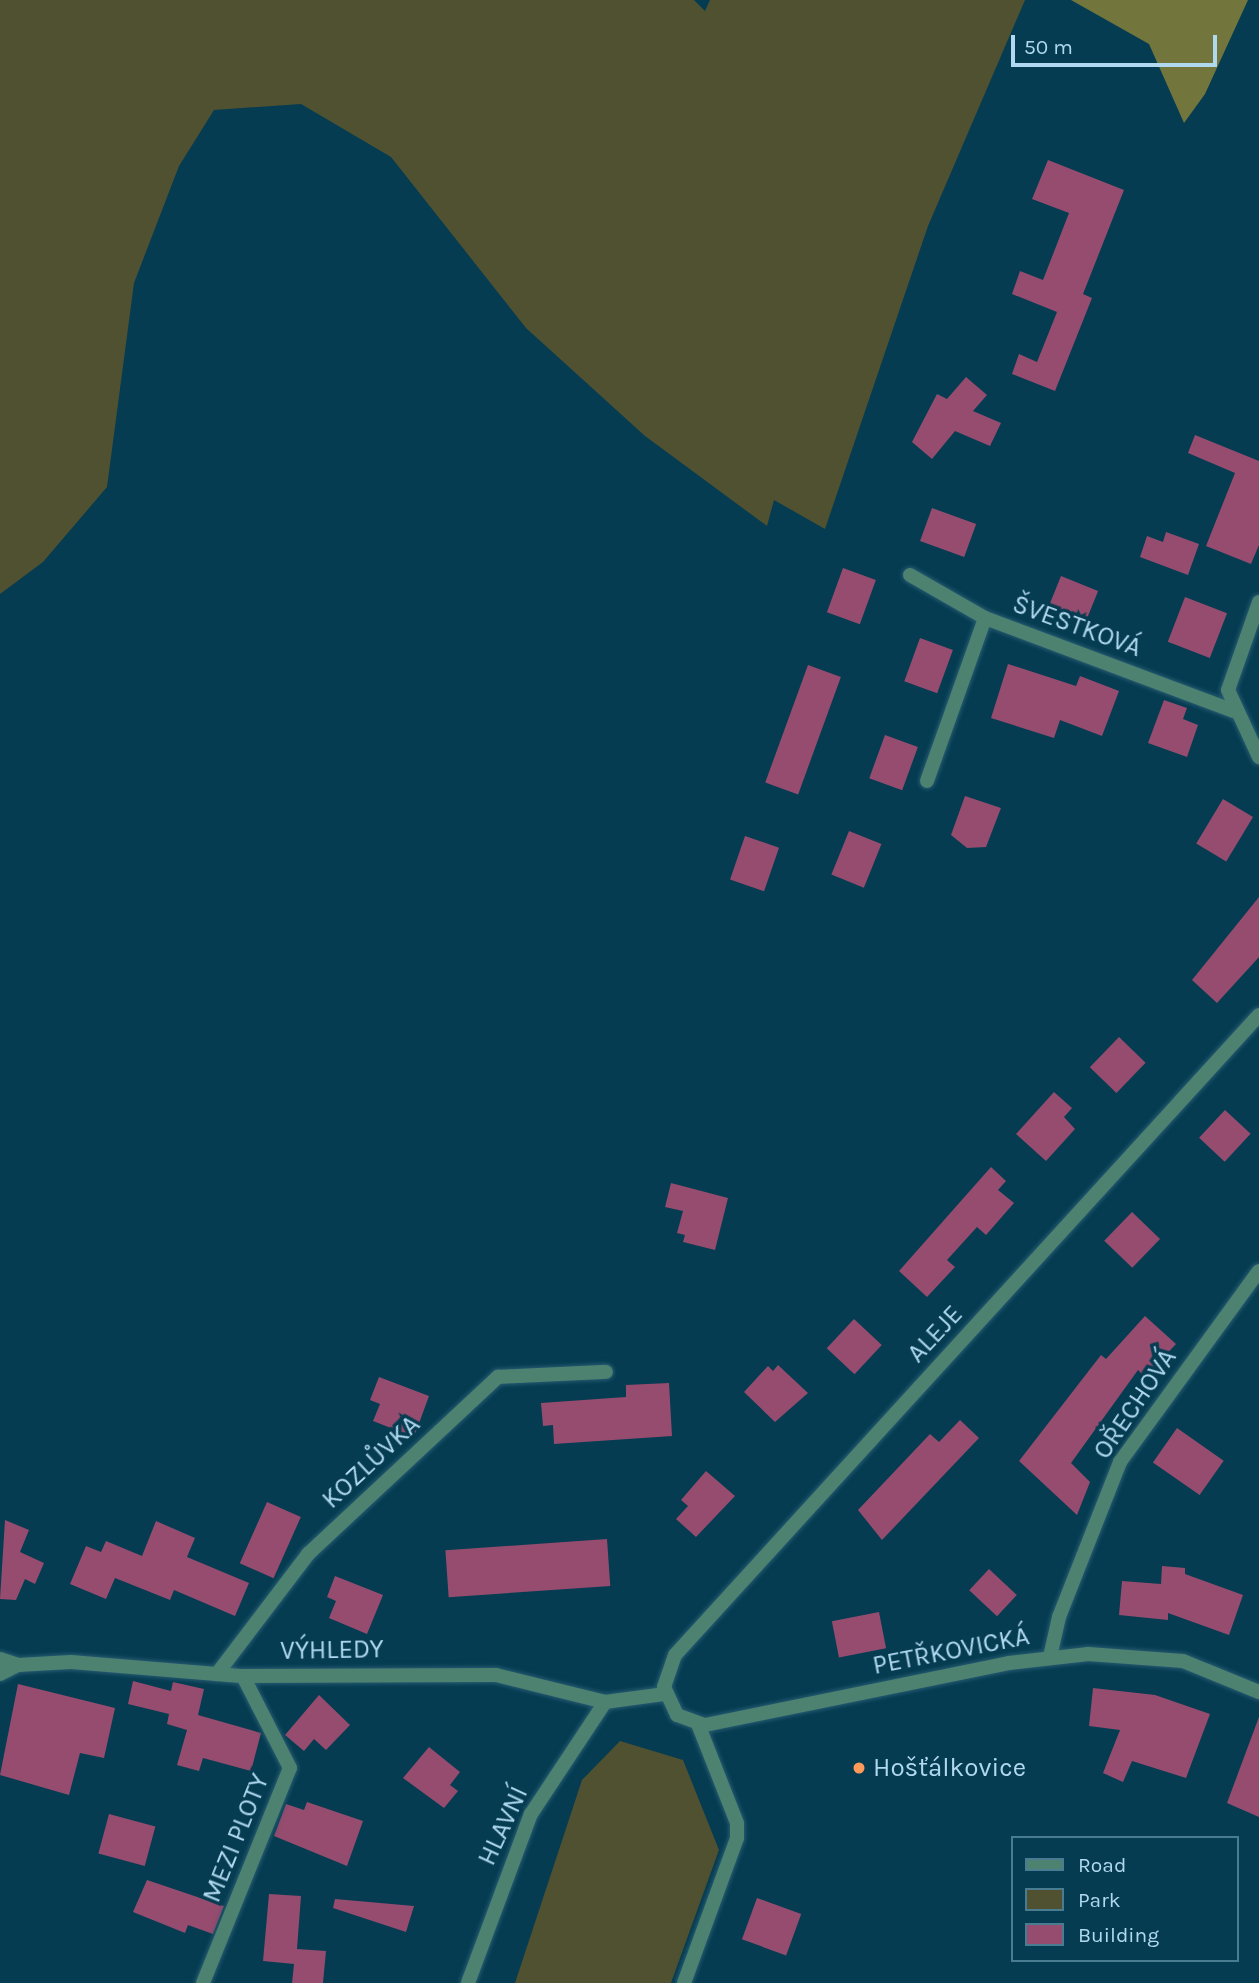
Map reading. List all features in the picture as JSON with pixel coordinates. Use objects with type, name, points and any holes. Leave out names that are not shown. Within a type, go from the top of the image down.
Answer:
[{"type":"street","points":[[910,575],[985,618]]},
{"type":"street","points":[[1259,601],[1228,690],[1234,711],[1259,757]]},
{"type":"street","name":"ŠVESTKOVÁ","points":[[927,781],[985,618],[1234,711]]},
{"type":"street","name":"ALEJE","points":[[665,1694],[665,1672],[675,1654],[1259,1014]]},
{"type":"street","name":"OŘECHOVÁ","points":[[1050,1657],[1056,1625],[1120,1462],[1259,1271]]},
{"type":"street","name":"KOZLŮVKA","points":[[217,1674],[308,1553],[498,1377],[606,1372]]},
{"type":"street","name":"PETŘKOVICKÁ","points":[[698,1724],[1050,1657],[1182,1661],[1259,1692]]},
{"type":"street","points":[[0,1659],[18,1665]]},
{"type":"street","name":"VÝHLEDY","points":[[0,1674],[18,1665],[71,1662],[243,1676],[496,1675],[605,1702],[665,1694]]},
{"type":"street","name":"MEZI PLOTY","points":[[203,1983],[290,1768],[243,1676]]},
{"type":"street","points":[[665,1694],[677,1714],[698,1724],[737,1823],[737,1838],[684,1983]]},
{"type":"street","name":"HLAVNÍ","points":[[468,1983],[531,1814],[605,1702]]},
{"type":"green space","points":[[0,0],[694,0],[705,11],[710,0],[1025,0],[928,226],[825,529],[774,500],[767,526],[645,436],[526,328],[391,157],[301,104],[214,110],[179,166],[134,283],[107,487],[43,562],[0,594]]},
{"type":"green space","points":[[1071,0],[1248,0],[1205,94],[1184,123],[1149,44]]},
{"type":"green space","points":[[620,1741],[683,1760],[719,1850],[671,1983],[515,1983],[582,1780]]},
{"type":"building","points":[[1048,160],[1124,190],[1083,294],[1092,298],[1055,391],[1012,374],[1019,354],[1037,362],[1057,312],[1012,294],[1020,271],[1043,280],[1069,213],[1032,199]]},
{"type":"building","points":[[966,377],[987,395],[973,411],[1001,423],[990,446],[955,431],[932,459],[912,442],[937,394],[947,399]]},
{"type":"building","points":[[1195,435],[1259,461],[1259,545],[1251,564],[1206,546],[1235,473],[1188,453]]},
{"type":"building","points":[[932,508],[976,524],[964,557],[920,541]]},
{"type":"building","points":[[1166,532],[1199,544],[1188,575],[1140,557],[1147,536],[1163,542]]},
{"type":"building","points":[[843,568],[876,580],[860,624],[827,612]]},
{"type":"building","points":[[1061,576],[1098,591],[1085,623],[1048,608]]},
{"type":"building","points":[[1185,597],[1227,613],[1210,658],[1168,642]]},
{"type":"building","points":[[920,638],[953,650],[937,693],[904,681]]},
{"type":"building","points":[[1008,664],[1076,686],[1080,676],[1119,691],[1102,736],[1060,720],[1054,738],[991,718]]},
{"type":"building","points":[[808,665],[841,677],[798,794],[765,782]]},
{"type":"building","points":[[1164,700],[1187,708],[1183,719],[1198,725],[1187,757],[1148,743]]},
{"type":"building","points":[[885,735],[918,747],[902,790],[869,778]]},
{"type":"building","points":[[965,796],[1001,808],[986,847],[967,848],[951,835]]},
{"type":"building","points":[[1223,799],[1253,817],[1226,862],[1196,844]]},
{"type":"building","points":[[849,831],[881,844],[864,888],[831,875]]},
{"type":"building","points":[[745,836],[779,848],[764,891],[730,879]]},
{"type":"building","points":[[1259,897],[1259,957],[1217,1003],[1192,980]]},
{"type":"building","points":[[1119,1037],[1146,1063],[1116,1093],[1090,1067]]},
{"type":"building","points":[[1054,1092],[1072,1108],[1064,1117],[1075,1129],[1046,1161],[1016,1134]]},
{"type":"building","points":[[1225,1110],[1251,1134],[1225,1162],[1199,1138]]},
{"type":"building","points":[[991,1167],[1006,1181],[998,1190],[1014,1203],[986,1235],[977,1227],[947,1260],[955,1267],[927,1297],[899,1271]]},
{"type":"building","points":[[671,1183],[728,1198],[715,1250],[683,1242],[685,1235],[677,1233],[683,1211],[665,1207]]},
{"type":"building","points":[[1132,1212],[1160,1239],[1132,1268],[1104,1241]]},
{"type":"building","points":[[1145,1316],[1176,1344],[1145,1377],[1138,1370],[1071,1463],[1090,1482],[1077,1515],[1019,1461],[1101,1355],[1106,1359]]},
{"type":"building","points":[[854,1319],[882,1345],[855,1374],[827,1348]]},
{"type":"building","points":[[778,1365],[808,1393],[775,1422],[744,1392],[768,1366],[773,1371]]},
{"type":"building","points":[[379,1377],[429,1396],[414,1437],[373,1421],[380,1404],[370,1400]]},
{"type":"building","points":[[669,1383],[672,1436],[554,1444],[553,1425],[543,1426],[541,1403],[626,1397],[626,1385]]},
{"type":"building","points":[[960,1420],[979,1438],[882,1540],[858,1510],[930,1434],[939,1442]]},
{"type":"building","points":[[1177,1428],[1224,1461],[1200,1495],[1153,1462]]},
{"type":"building","points":[[706,1471],[735,1496],[696,1537],[676,1519],[688,1506],[681,1500]]},
{"type":"building","points":[[267,1502],[301,1517],[274,1578],[240,1563]]},
{"type":"building","points":[[5,1520],[29,1530],[20,1552],[44,1563],[35,1584],[25,1579],[16,1600],[0,1599]]},
{"type":"building","points":[[156,1521],[195,1538],[187,1557],[249,1583],[235,1616],[174,1590],[170,1600],[115,1578],[106,1599],[70,1584],[86,1546],[101,1552],[106,1541],[142,1556]]},
{"type":"building","points":[[607,1539],[610,1586],[449,1597],[445,1550]]},
{"type":"building","points":[[1162,1566],[1185,1568],[1185,1574],[1243,1595],[1229,1635],[1168,1613],[1168,1620],[1119,1615],[1122,1581],[1161,1584]]},
{"type":"building","points":[[989,1569],[1017,1595],[997,1616],[969,1590]]},
{"type":"building","points":[[335,1576],[383,1595],[367,1634],[329,1618],[336,1601],[327,1597]]},
{"type":"building","points":[[879,1612],[886,1648],[839,1657],[832,1621]]},
{"type":"building","points":[[133,1681],[171,1691],[173,1682],[204,1689],[198,1715],[261,1733],[251,1771],[203,1758],[199,1771],[177,1765],[187,1730],[167,1724],[169,1714],[128,1704]]},
{"type":"building","points":[[18,1684],[115,1708],[104,1758],[80,1753],[69,1795],[0,1775]]},
{"type":"building","points":[[1093,1688],[1155,1695],[1210,1714],[1186,1778],[1132,1761],[1123,1782],[1103,1773],[1120,1730],[1089,1726]]},
{"type":"building","points":[[319,1695],[350,1725],[326,1750],[314,1739],[304,1751],[285,1735]]},
{"type":"building","points":[[1259,1717],[1259,1817],[1227,1803]]},
{"type":"building","points":[[429,1747],[460,1772],[450,1785],[458,1791],[444,1808],[403,1778]]},
{"type":"building","points":[[307,1802],[363,1821],[347,1866],[274,1836],[286,1804],[304,1810]]},
{"type":"building","points":[[109,1814],[155,1826],[145,1866],[98,1854]]},
{"type":"building","points":[[147,1880],[224,1906],[213,1934],[188,1925],[185,1933],[133,1912]]},
{"type":"building","points":[[269,1894],[301,1896],[297,1949],[326,1951],[323,1983],[292,1983],[294,1964],[263,1961]]},
{"type":"building","points":[[757,1898],[801,1914],[786,1955],[742,1939]]},
{"type":"building","points":[[335,1899],[414,1906],[406,1932],[333,1908]]},
{"type":"place","name":"Hošťálkovice","points":[[859,1768]]}]
